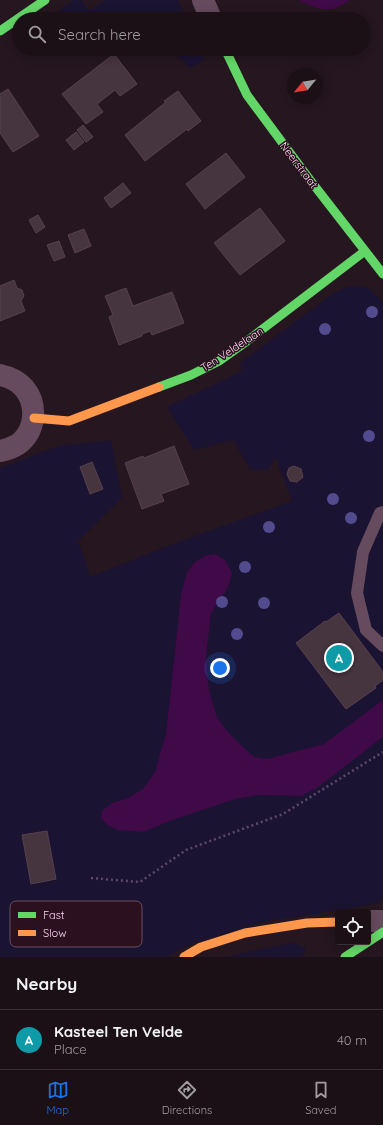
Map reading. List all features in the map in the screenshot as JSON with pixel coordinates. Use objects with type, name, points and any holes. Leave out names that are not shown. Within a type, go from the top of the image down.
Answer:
[{"type":"street","points":[[28,12],[46,0]]},
{"type":"street","points":[[203,0],[208,12]]},
{"type":"street","points":[[0,31],[12,23]]},
{"type":"street","name":"Neerstraat","points":[[228,56],[247,94],[310,180],[383,274]]},
{"type":"street","name":"Ten Veldelaan","points":[[34,418],[69,422],[191,375],[219,360],[247,341],[366,251]]},
{"type":"street","points":[[0,375],[13,379],[24,388],[31,399],[34,418],[30,431],[22,442],[10,449],[0,451]]},
{"type":"street","points":[[371,921],[383,921]]},
{"type":"street","points":[[184,957],[201,947],[245,933],[307,922],[335,922]]},
{"type":"street","points":[[345,957],[383,932]]},
{"type":"lane","points":[[383,512],[380,513],[363,552],[357,593],[366,630],[383,646]]},
{"type":"path","points":[[91,878],[140,882],[186,850],[283,814],[383,752]]},
{"type":"shaded area","points":[[74,0],[81,0],[89,11],[106,0],[178,0],[183,12],[58,12]]},
{"type":"shaded area","points":[[298,0],[350,0],[336,8],[324,9]]},
{"type":"shaded area","points":[[175,56],[202,56],[204,60],[190,68],[183,60]]},
{"type":"shaded area","points":[[359,286],[370,289],[383,302],[383,899],[375,904],[335,909],[335,910],[263,922],[186,946],[167,957],[0,957],[0,468],[58,446],[111,440],[122,498],[78,541],[90,577],[165,547],[292,501],[276,458],[268,470],[251,470],[233,440],[194,450],[167,407],[242,371],[240,363],[334,293],[347,287]]},
{"type":"shaded area","points":[[215,554],[225,560],[232,573],[228,588],[211,613],[206,657],[209,691],[217,718],[228,732],[254,757],[267,759],[324,744],[383,700],[383,737],[318,787],[302,796],[259,795],[235,799],[170,821],[143,832],[118,830],[107,825],[101,818],[102,811],[112,803],[126,799],[143,789],[155,772],[166,734],[181,595],[187,572],[195,562],[205,556]]},
{"type":"shaded area","points":[[294,943],[306,948],[302,957],[228,957],[250,951]]},
{"type":"building","points":[[111,56],[116,56],[137,84],[120,96],[115,90],[97,104],[103,112],[86,124],[62,94]]},
{"type":"building","points":[[8,89],[39,136],[13,152],[0,133],[0,94]]},
{"type":"building","points":[[178,91],[201,121],[188,131],[187,129],[145,161],[125,135],[166,102],[164,101]]},
{"type":"building","points":[[83,125],[93,137],[86,142],[77,130]]},
{"type":"building","points":[[76,132],[84,142],[74,150],[66,140]]},
{"type":"building","points":[[226,153],[245,177],[205,209],[186,184]]},
{"type":"building","points":[[123,183],[131,193],[111,208],[104,198]]},
{"type":"building","points":[[260,208],[285,241],[240,275],[214,243]]},
{"type":"building","points":[[38,215],[45,227],[36,233],[29,220]]},
{"type":"building","points":[[84,229],[91,246],[75,253],[68,235]]},
{"type":"building","points":[[59,241],[65,257],[54,261],[47,245]]},
{"type":"building","points":[[14,280],[17,288],[22,290],[24,296],[21,301],[25,311],[0,321],[0,286]]},
{"type":"building","points":[[126,288],[133,306],[172,292],[184,323],[152,335],[150,331],[142,334],[142,336],[119,345],[109,317],[113,315],[105,296]]},
{"type":"building","points":[[174,446],[189,484],[161,494],[164,501],[142,509],[125,463],[143,456],[144,458]]},
{"type":"building","points":[[92,462],[103,489],[90,494],[80,467]]},
{"type":"building","points":[[294,466],[301,469],[303,477],[297,482],[290,481],[287,474],[289,468]]},
{"type":"building","points":[[339,613],[383,672],[383,680],[375,686],[376,688],[346,709],[296,643],[325,621],[326,622]]},
{"type":"building","points":[[47,831],[56,879],[31,884],[22,835]]},
{"type":"traffic: fast","points":[[28,12],[45,0]]},
{"type":"traffic: fast","points":[[0,31],[12,23]]},
{"type":"traffic: fast","points":[[228,56],[247,95],[310,180],[383,274]]},
{"type":"traffic: fast","points":[[159,387],[191,375],[219,361],[365,251]]},
{"type":"traffic: fast","points":[[345,957],[383,932]]},
{"type":"traffic: slow","points":[[34,418],[69,421],[159,387]]},
{"type":"traffic: slow","points":[[184,957],[201,947],[245,933],[307,923],[335,922]]},
{"type":"place","name":"Kasteel Ten Velde","points":[[339,658]]}]
